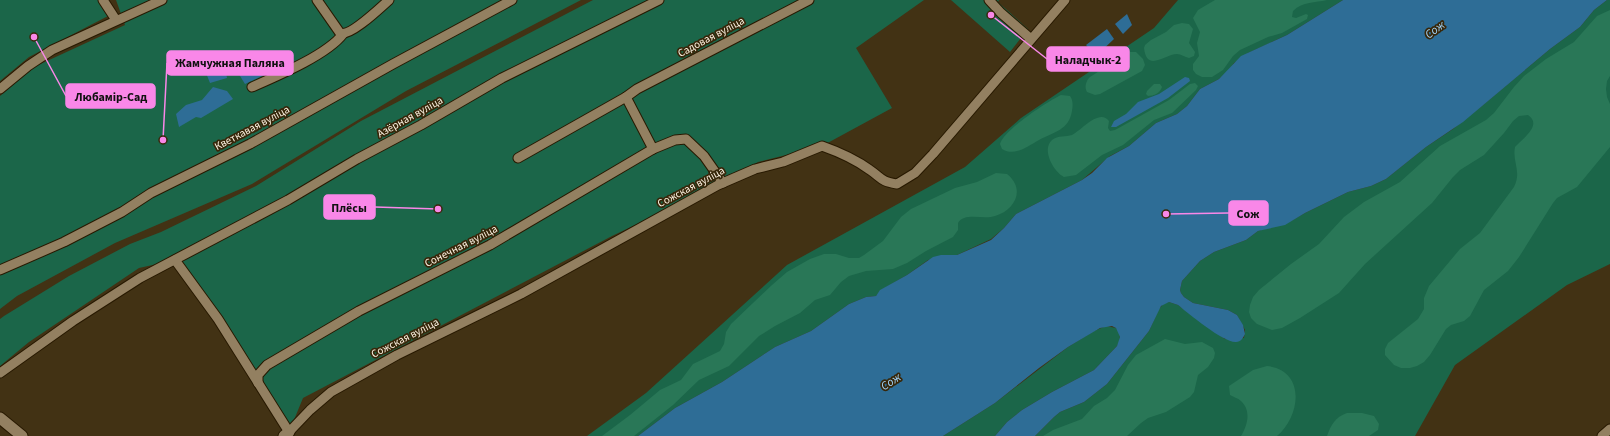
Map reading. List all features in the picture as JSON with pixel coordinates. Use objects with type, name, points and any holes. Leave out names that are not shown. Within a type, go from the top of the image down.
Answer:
[{"type":"street","points":[[103,0],[116,20]]},
{"type":"street","points":[[0,89],[28,66],[52,50],[162,0]]},
{"type":"street","points":[[317,0],[340,33],[343,34]]},
{"type":"street","points":[[252,87],[281,74],[333,44],[343,34],[348,33],[357,27],[390,0]]},
{"type":"street","name":"Кветкавая вуліца","points":[[0,270],[64,242],[122,212],[151,193],[250,144],[393,64],[512,0]]},
{"type":"street","name":"Азёрная вуліца","points":[[0,373],[73,321],[140,278],[288,200],[357,159],[502,78],[659,0]]},
{"type":"street","name":"Садовая вуліца","points":[[518,158],[626,97],[644,85],[808,0]]},
{"type":"street","points":[[989,0],[1001,13],[1031,39]]},
{"type":"street","name":"Сожская вуліца","points":[[287,434],[310,410],[331,392],[397,355],[521,294],[723,182],[755,169],[783,162],[822,146],[843,153],[870,170],[883,181],[897,184],[915,173],[933,154],[1065,0]]},
{"type":"street","points":[[626,97],[653,149]]},
{"type":"street","name":"Сонечная вуліца","points":[[258,383],[258,375],[267,365],[359,311],[490,246],[653,149],[675,140],[686,139],[704,156],[723,182]]},
{"type":"street","points":[[175,260],[218,319],[258,383],[287,434]]},
{"type":"street","points":[[0,418],[22,436]]},
{"type":"street","points":[[1602,436],[1610,429]]},
{"type":"green space","points":[[0,0],[101,0],[108,16],[29,57],[0,81]]},
{"type":"green space","points":[[116,0],[581,0],[406,91],[252,184],[115,243],[17,296],[0,309],[0,96],[34,67],[125,25]]},
{"type":"green space","points":[[593,0],[924,0],[856,48],[892,108],[822,146],[758,162],[723,183],[612,236],[303,398],[289,432],[175,260],[139,268],[29,342],[0,366],[0,319],[4,316],[69,276],[130,244],[161,232],[256,186],[361,121]]},
{"type":"green space","points":[[951,0],[999,0],[998,2],[1028,29],[1010,52]]},
{"type":"green space","points":[[1178,0],[1343,0],[1287,35],[1248,53],[1234,63],[1219,79],[1200,89],[1187,106],[1177,114],[1156,123],[1129,146],[1110,156],[1082,180],[1016,214],[1004,228],[991,239],[957,255],[928,260],[907,275],[881,290],[876,296],[866,297],[849,304],[811,331],[775,347],[722,382],[675,408],[638,436],[587,436],[646,393],[787,265],[965,167],[1021,118],[1154,28]]},
{"type":"green space","points":[[1215,0],[1327,0],[1301,5],[1293,11],[1292,17],[1296,18],[1306,14],[1308,15],[1307,19],[1282,33],[1268,37],[1240,50],[1233,56],[1223,70],[1212,77],[1202,77],[1196,74],[1193,70],[1193,64],[1199,56],[1197,43],[1200,32],[1193,18],[1198,10]]},
{"type":"green space","points":[[1607,0],[1610,0],[1610,264],[1567,285],[1455,365],[1415,436],[1035,436],[1060,412],[1084,402],[1107,384],[1149,331],[1159,309],[1164,303],[1169,302],[1178,305],[1225,339],[1244,338],[1245,330],[1237,315],[1228,310],[1193,303],[1181,293],[1180,290],[1182,281],[1200,261],[1214,252],[1246,240],[1258,231],[1291,221],[1348,192],[1371,186],[1386,179],[1426,147],[1453,129],[1550,49],[1580,27],[1594,10]]},
{"type":"green space","points":[[1610,10],[1610,76],[1607,81],[1606,89],[1610,104],[1610,147],[1577,187],[1557,198],[1519,257],[1508,271],[1484,290],[1470,316],[1464,321],[1451,325],[1446,329],[1424,362],[1410,368],[1401,368],[1394,365],[1385,355],[1385,349],[1388,343],[1418,319],[1424,309],[1424,298],[1429,286],[1460,249],[1480,233],[1514,187],[1517,171],[1514,152],[1515,147],[1530,132],[1532,127],[1532,119],[1528,115],[1519,116],[1484,155],[1460,170],[1432,203],[1365,264],[1339,293],[1282,328],[1272,330],[1257,324],[1251,318],[1249,312],[1250,305],[1253,297],[1259,290],[1319,244],[1344,217],[1364,202],[1400,182],[1440,146],[1486,120],[1494,113],[1524,76],[1546,59],[1574,42],[1597,16]]},
{"type":"green space","points":[[1182,23],[1189,24],[1193,29],[1189,43],[1195,52],[1194,56],[1189,58],[1177,54],[1153,61],[1149,59],[1144,48],[1145,45],[1166,32],[1174,25]]},
{"type":"green space","points":[[1129,52],[1136,52],[1143,59],[1145,65],[1142,71],[1100,94],[1095,95],[1087,92],[1086,84],[1090,77]]},
{"type":"green space","points":[[1195,83],[1198,86],[1196,90],[1172,113],[1154,120],[1123,145],[1102,155],[1076,175],[1064,177],[1056,171],[1048,155],[1049,144],[1054,138],[1072,135],[1090,122],[1100,117],[1109,121],[1108,128],[1110,131],[1115,130],[1169,100],[1190,84]]},
{"type":"green space","points":[[1154,84],[1160,84],[1162,87],[1156,94],[1148,96],[1146,94],[1147,91]]},
{"type":"green space","points":[[1061,95],[1070,96],[1072,99],[1072,111],[1068,122],[1060,130],[1021,150],[1012,152],[1002,149],[1000,144],[1009,131],[1037,109]]},
{"type":"green space","points":[[996,173],[1007,174],[1016,186],[1016,198],[1008,209],[995,216],[969,217],[961,220],[958,223],[958,230],[953,237],[907,263],[893,269],[866,271],[849,276],[841,282],[830,295],[815,300],[800,313],[759,336],[729,366],[699,380],[673,405],[634,436],[602,436],[660,390],[681,380],[693,364],[720,351],[724,344],[726,332],[731,324],[787,272],[810,259],[824,254],[836,254],[849,258],[859,258],[883,241],[901,217],[911,209],[955,188],[977,182]]},
{"type":"green space","points":[[1106,326],[1116,328],[1118,330],[1120,335],[1119,342],[1094,370],[1022,410],[1007,422],[995,436],[943,436],[995,403],[1068,347],[1094,331]]},
{"type":"green space","points":[[1165,339],[1185,344],[1202,342],[1213,348],[1215,353],[1214,358],[1208,367],[1198,375],[1194,392],[1190,397],[1166,412],[1148,418],[1127,436],[1043,436],[1053,430],[1082,419],[1094,406],[1107,398],[1115,390],[1128,365],[1136,355]]},
{"type":"green space","points":[[1267,366],[1280,369],[1288,376],[1294,385],[1296,395],[1295,406],[1291,417],[1277,436],[1241,436],[1247,423],[1246,409],[1241,401],[1230,395],[1229,386],[1253,370]]},
{"type":"green space","points":[[1347,413],[1362,413],[1374,416],[1379,424],[1378,430],[1369,436],[1327,436],[1334,422],[1339,417]]},
{"type":"water","points":[[1343,0],[1607,0],[1594,10],[1580,27],[1550,49],[1463,122],[1426,147],[1386,179],[1371,186],[1348,192],[1305,213],[1285,225],[1258,231],[1246,240],[1214,252],[1200,261],[1182,281],[1180,290],[1181,293],[1193,303],[1228,310],[1237,315],[1243,325],[1245,334],[1241,341],[1236,342],[1223,338],[1178,305],[1169,302],[1161,306],[1149,331],[1107,384],[1084,402],[1060,412],[1035,436],[995,436],[1007,422],[1022,410],[1094,370],[1117,346],[1120,337],[1116,328],[1112,326],[1100,328],[1068,347],[995,403],[943,436],[638,436],[675,408],[722,382],[775,347],[811,331],[849,304],[866,297],[876,296],[880,290],[907,275],[933,257],[941,255],[957,255],[991,240],[1016,214],[1082,180],[1092,173],[1107,158],[1129,146],[1156,123],[1177,114],[1187,106],[1200,89],[1219,79],[1241,56],[1287,35]]},
{"type":"water","points":[[1127,14],[1132,25],[1123,34],[1115,24]]},
{"type":"water","points":[[1107,29],[1114,39],[1096,56],[1086,45]]},
{"type":"water","points":[[248,50],[264,75],[245,84],[232,63]]},
{"type":"water","points":[[223,58],[227,78],[210,83],[204,68]]},
{"type":"water","points":[[1185,77],[1189,78],[1190,81],[1168,98],[1116,127],[1111,127],[1114,121],[1126,114],[1138,102],[1159,94]]},
{"type":"water","points":[[213,87],[227,91],[233,99],[201,118],[196,117],[179,127],[176,114],[186,105],[202,100]]},
{"type":"place","name":"Наладчык-2","points":[[991,15]]},
{"type":"place","name":"Любамір-Сад","points":[[34,37]]},
{"type":"place","name":"Жамчужная Паляна","points":[[163,140]]},
{"type":"place","name":"Плёсы","points":[[438,209]]},
{"type":"place","name":"Сож","points":[[1166,214]]}]
